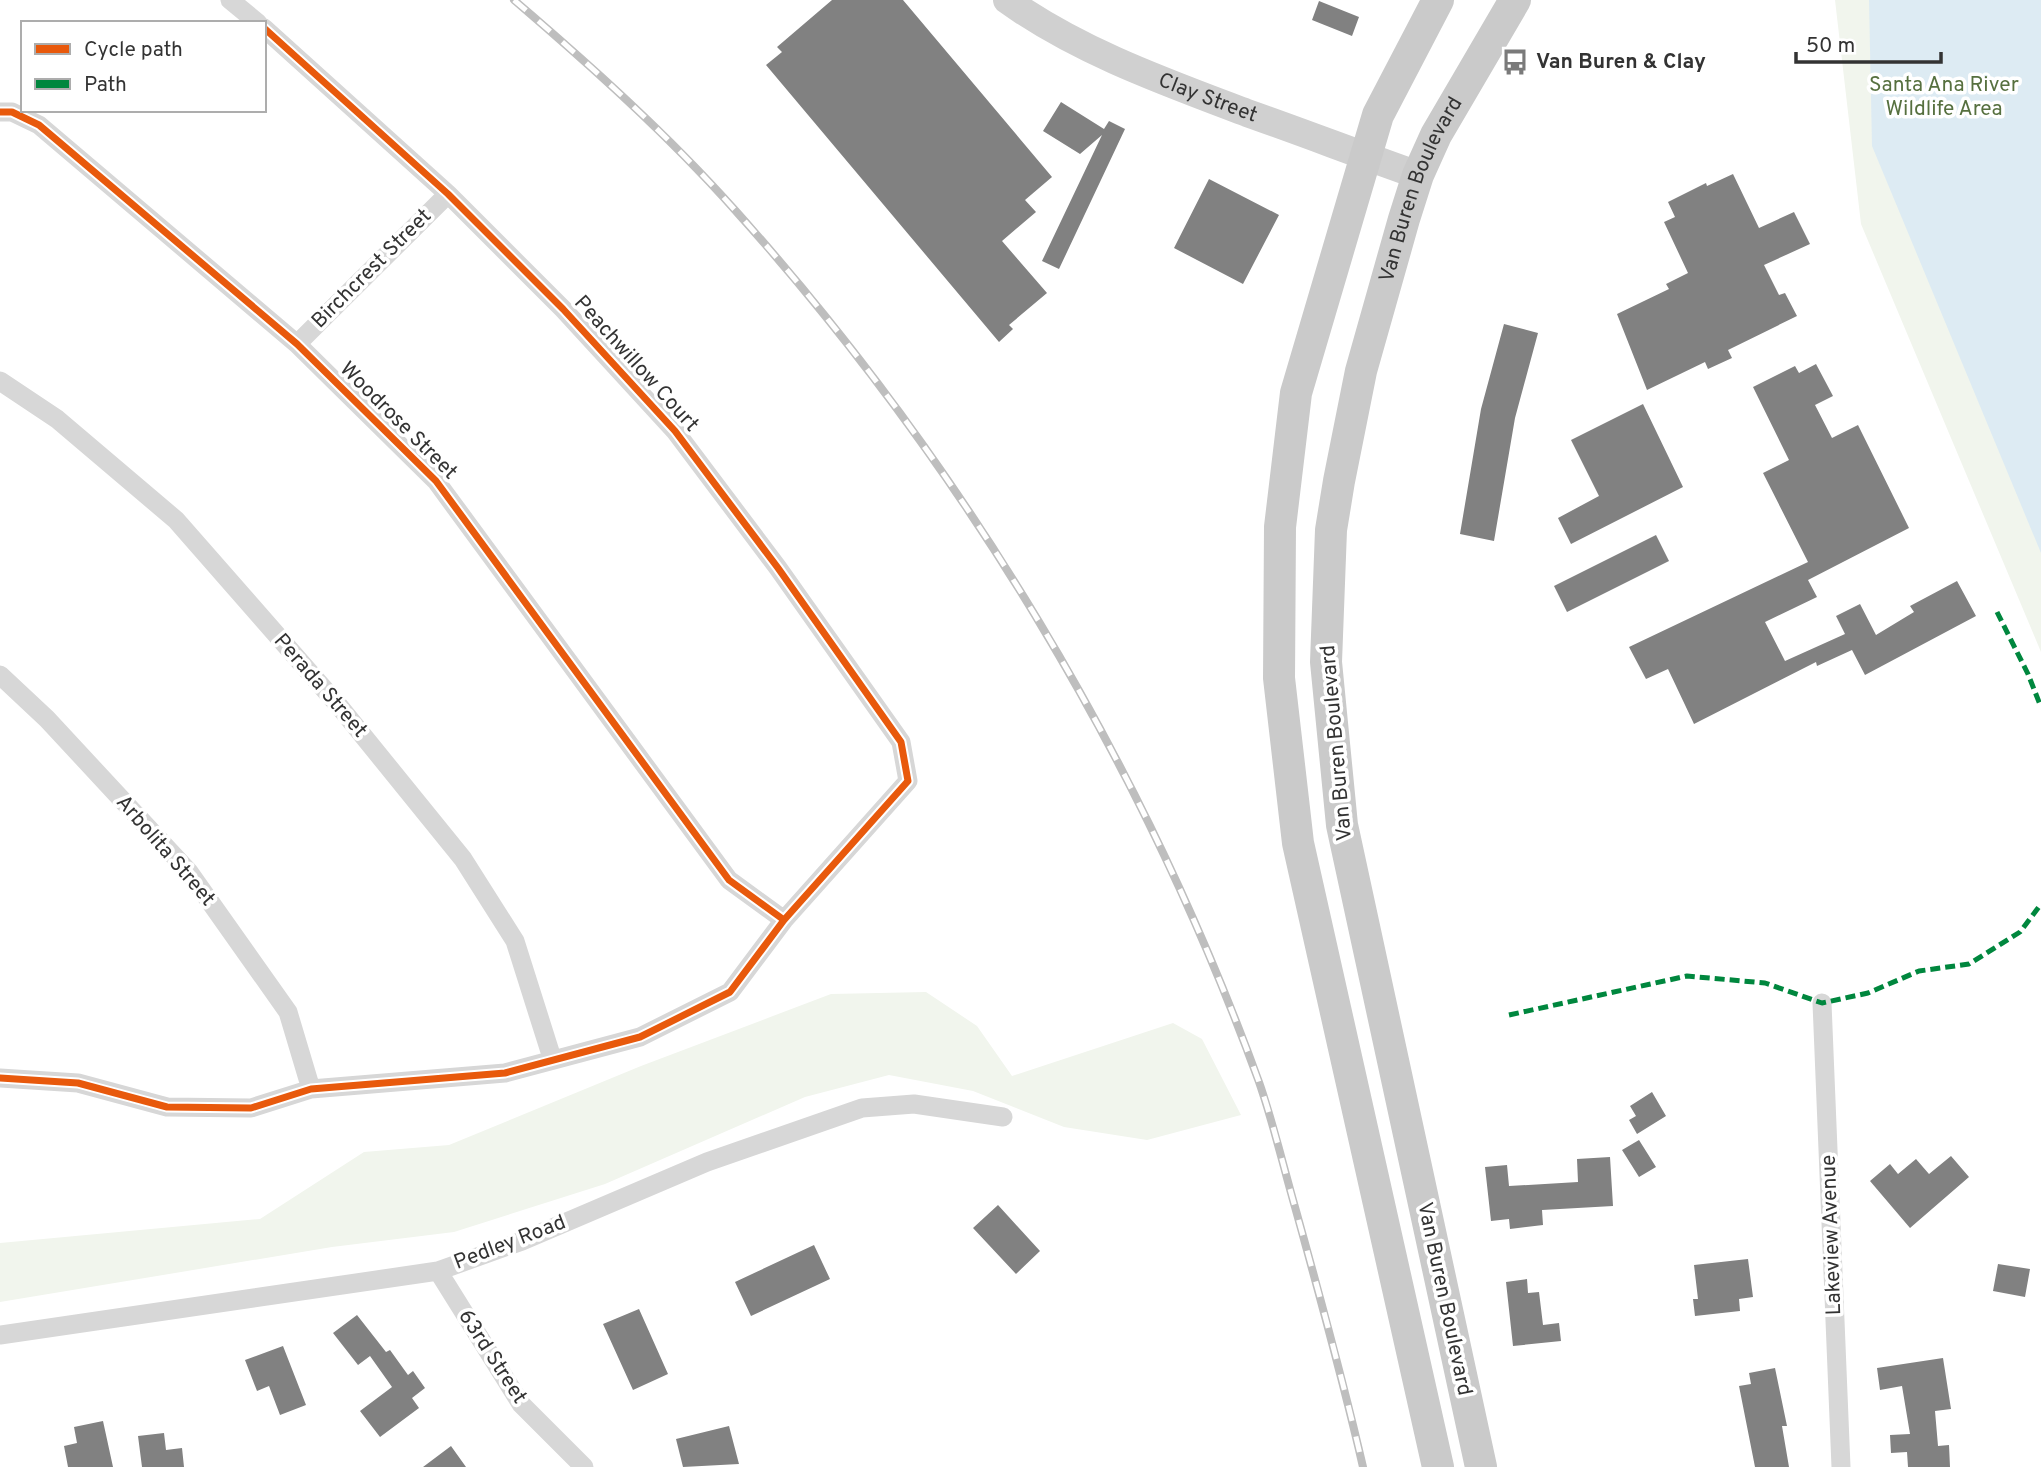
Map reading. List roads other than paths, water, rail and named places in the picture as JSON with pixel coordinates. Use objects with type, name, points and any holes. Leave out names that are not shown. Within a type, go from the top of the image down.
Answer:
[{"type":"main road","name":"Clay Street","points":[[1007,0],[1032,18],[1110,58],[1193,93],[1418,175]]},
{"type":"main road","name":"Van Buren Boulevard","points":[[1437,1467],[1298,843],[1279,678],[1280,527],[1296,393],[1378,115],[1438,0]]},
{"type":"main road","name":"Van Buren Boulevard","points":[[1481,1467],[1342,825],[1326,662],[1331,530],[1361,371],[1418,175],[1442,124],[1516,0]]},
{"type":"street","points":[[230,0],[256,21]]},
{"type":"street","name":"Peachwillow Court","points":[[266,30],[447,194],[563,309],[675,431],[778,568],[901,742],[908,781],[784,920]]},
{"type":"street","name":"Woodrose Street","points":[[0,112],[12,111],[39,125],[297,344],[436,481],[729,880],[784,920]]},
{"type":"street","name":"Birchcrest Street","points":[[297,344],[447,194]]},
{"type":"street","name":"Perada Street","points":[[0,381],[57,419],[176,520],[339,706],[463,859],[514,941],[552,1058]]},
{"type":"street","name":"Arbolita Street","points":[[0,675],[47,719],[189,872],[288,1012],[311,1089]]},
{"type":"street","points":[[0,1078],[78,1083],[167,1107],[251,1108],[311,1089],[505,1073],[552,1058],[640,1037],[730,992],[784,920]]},
{"type":"street","name":"Lakeview Avenue","points":[[1822,1003],[1841,1467]]},
{"type":"street","name":"Pedley Road","points":[[0,1335],[438,1270],[522,1241],[719,1158],[862,1108],[914,1104],[1003,1117]]},
{"type":"street","name":"63rd Street","points":[[438,1270],[521,1404],[584,1467]]},
{"type":"railway","points":[[514,0],[600,75],[682,154],[734,209],[817,306],[896,407],[969,512],[1038,620],[1102,732],[1160,846],[1212,963],[1259,1082],[1322,1304],[1363,1467]]},
{"type":"place","name":"Van Buren & Clay","points":[[1515,62]]},
{"type":"park label","name":"Santa Ana River Wildlife Area","points":[[1944,97]]}]
